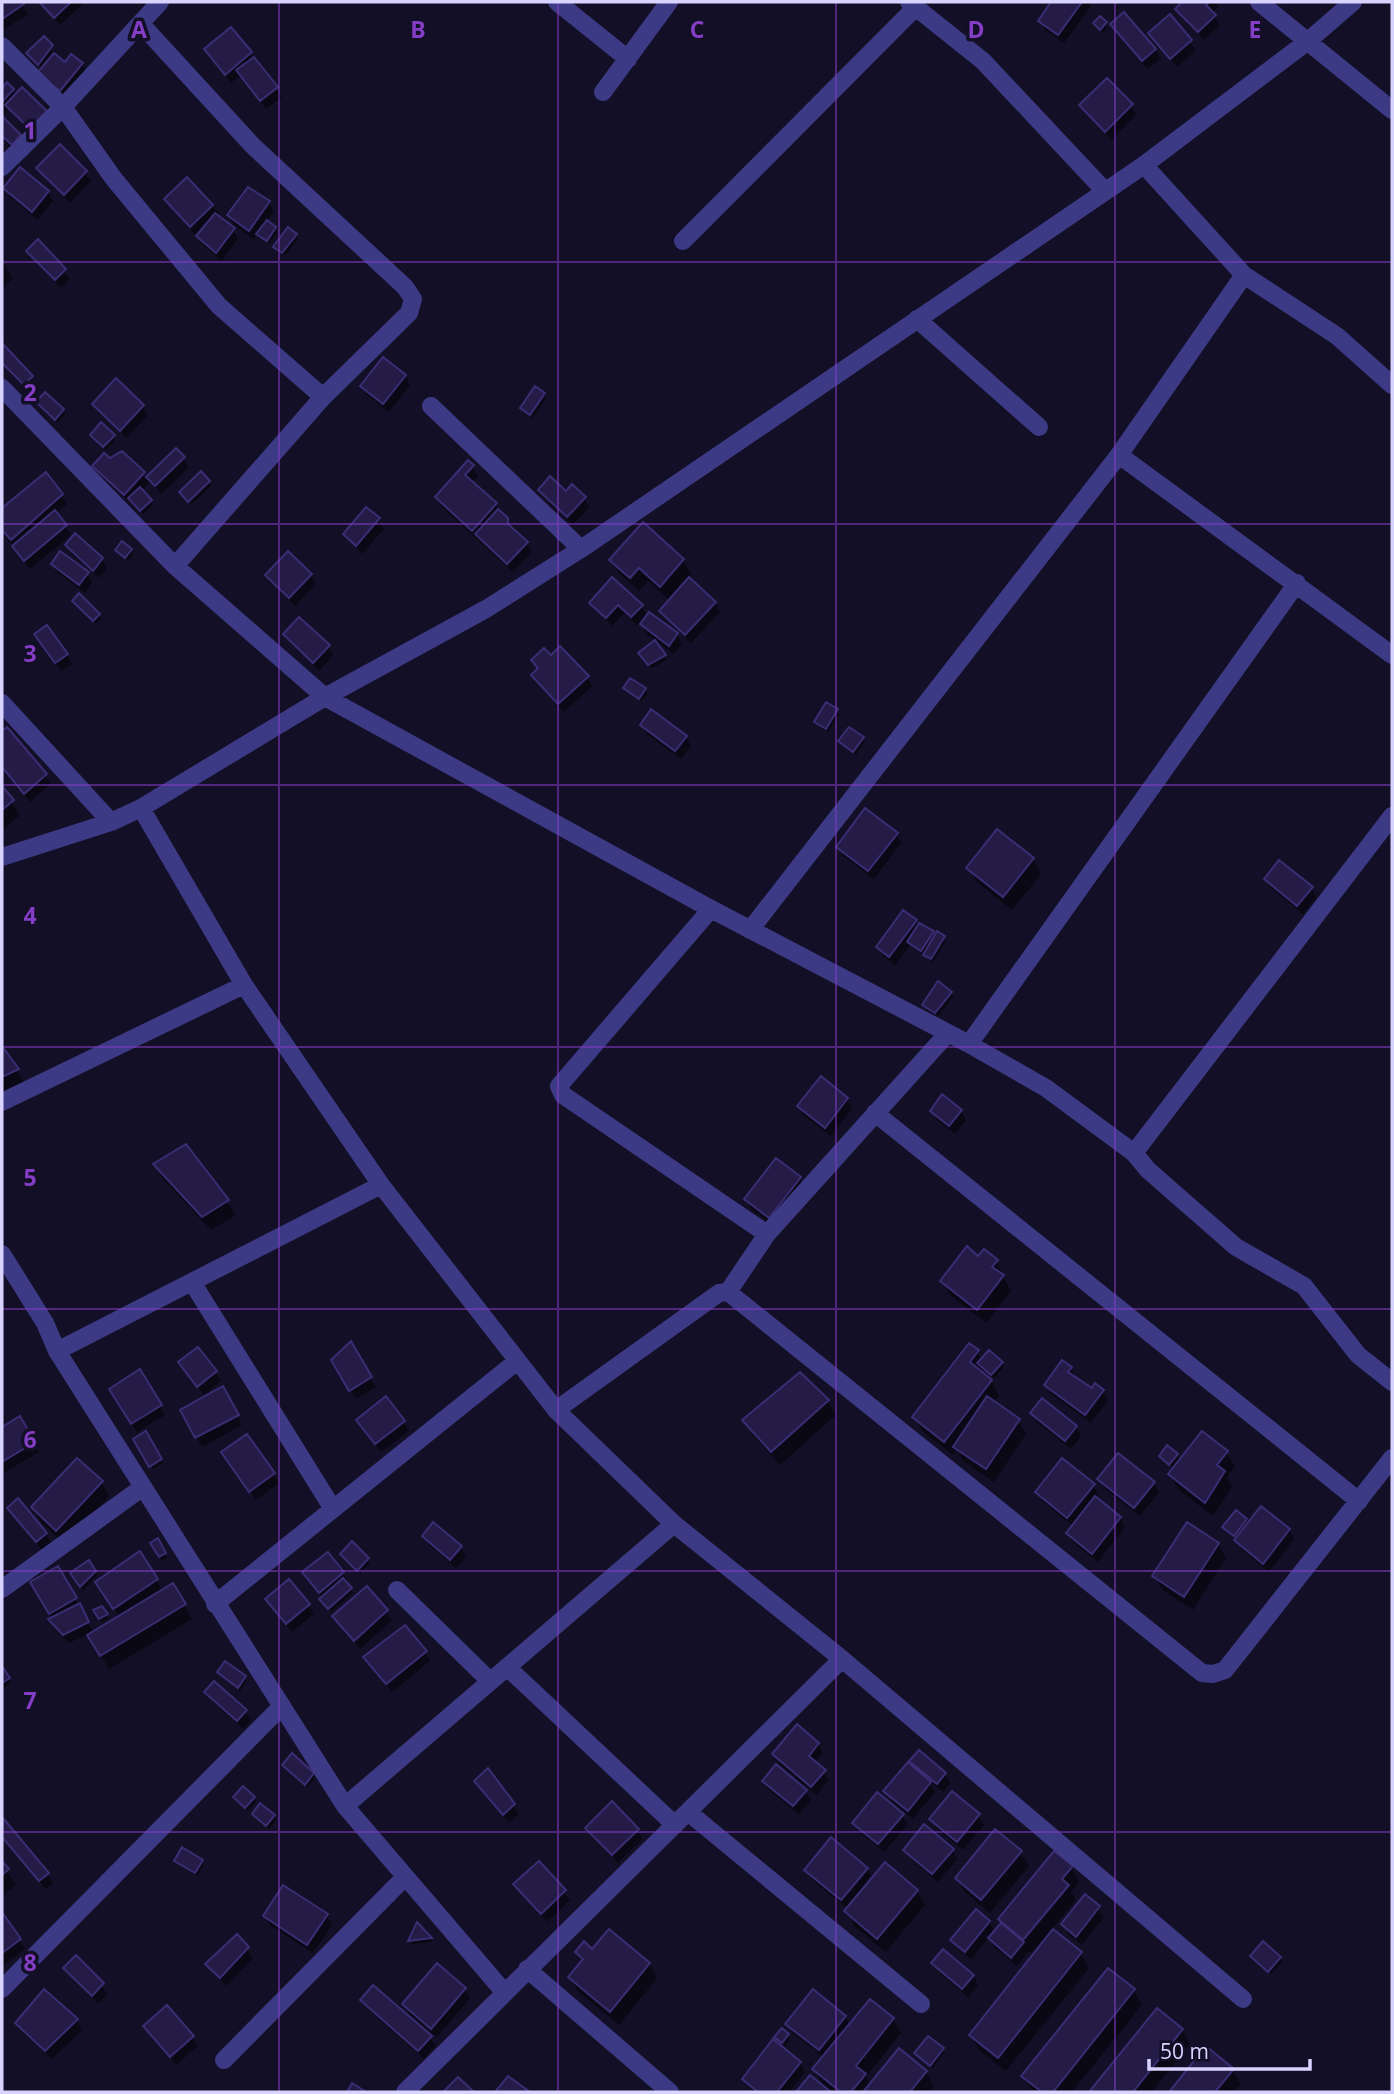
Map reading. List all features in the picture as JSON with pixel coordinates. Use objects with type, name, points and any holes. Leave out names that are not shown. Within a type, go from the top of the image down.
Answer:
[{"type":"street","points":[[2,167],[64,107],[160,2]]},
{"type":"street","points":[[557,2],[628,59]]},
{"type":"street","points":[[603,92],[669,2]]},
{"type":"street","points":[[1259,2],[1392,110]]},
{"type":"street","points":[[2,857],[111,822],[141,808],[325,696],[486,609],[581,549],[1144,165],[1308,41],[1353,2]]},
{"type":"street","points":[[683,241],[912,4],[983,61],[1104,190]]},
{"type":"street","points":[[141,24],[252,145],[405,287],[413,299],[409,313],[323,397],[175,566]]},
{"type":"street","points":[[2,46],[64,107],[114,178],[219,306],[323,397]]},
{"type":"street","points":[[1144,165],[1244,275],[1337,336],[1392,385]]},
{"type":"street","points":[[750,930],[1119,455],[1244,275]]},
{"type":"street","points":[[918,319],[1039,427]]},
{"type":"street","points":[[2,388],[175,566],[325,696],[710,909],[969,1044],[1046,1088],[1134,1153],[1148,1170],[1236,1247],[1304,1286],[1358,1355],[1392,1382]]},
{"type":"street","points":[[431,406],[581,549]]},
{"type":"street","points":[[1119,455],[1392,655]]},
{"type":"street","points":[[969,1044],[1297,583]]},
{"type":"street","points":[[2,703],[111,822]]},
{"type":"street","points":[[141,808],[244,985],[381,1185],[516,1362],[556,1410],[674,1524],[842,1659],[1243,1999]]},
{"type":"street","points":[[1134,1153],[1392,816]]},
{"type":"street","points":[[710,909],[559,1086],[563,1095],[767,1234]]},
{"type":"street","points":[[2,1102],[244,985]]},
{"type":"street","points":[[728,1292],[767,1234],[948,1033]]},
{"type":"street","points":[[875,1113],[1359,1501]]},
{"type":"street","points":[[57,1350],[381,1185]]},
{"type":"street","points":[[2,1254],[44,1323],[57,1350],[215,1605],[345,1806],[505,1993]]},
{"type":"street","points":[[192,1282],[333,1509]]},
{"type":"street","points":[[556,1410],[719,1293],[728,1292],[1202,1673],[1213,1674],[1225,1670],[1392,1458]]},
{"type":"street","points":[[215,1605],[516,1362]]},
{"type":"street","points":[[2,1589],[143,1486]]},
{"type":"street","points":[[345,1806],[674,1524]]},
{"type":"street","points":[[397,1590],[490,1681]]},
{"type":"street","points":[[405,2092],[842,1659]]},
{"type":"street","points":[[507,1667],[681,1819],[921,2004]]},
{"type":"street","points":[[2,1989],[282,1706]]},
{"type":"street","points":[[224,2060],[405,1877]]},
{"type":"street","points":[[527,1969],[670,2092]]},
{"type":"building","points":[[2,2],[23,2],[24,4],[2,19]]},
{"type":"building","points":[[39,2],[71,2],[54,18]]},
{"type":"building","points":[[1051,2],[1082,2],[1058,35],[1038,21]]},
{"type":"building","points":[[1182,2],[1209,2],[1206,5],[1216,15],[1198,32],[1175,9]]},
{"type":"building","points":[[1124,12],[1156,49],[1142,61],[1110,24]]},
{"type":"building","points":[[1170,14],[1192,40],[1170,59],[1148,33]]},
{"type":"building","points":[[1100,16],[1107,22],[1100,30],[1093,23]]},
{"type":"building","points":[[231,27],[252,52],[225,75],[204,49]]},
{"type":"building","points":[[44,36],[53,45],[38,65],[26,53]]},
{"type":"building","points":[[54,53],[65,62],[71,54],[83,63],[60,91],[37,73]]},
{"type":"building","points":[[254,57],[278,87],[260,101],[236,70]]},
{"type":"building","points":[[1107,78],[1133,104],[1105,132],[1079,105]]},
{"type":"building","points":[[7,82],[14,89],[2,102],[2,88]]},
{"type":"building","points":[[22,87],[47,111],[30,129],[5,105]]},
{"type":"building","points":[[2,116],[21,135],[12,145],[2,136]]},
{"type":"building","points":[[60,144],[87,171],[64,195],[36,168]]},
{"type":"building","points":[[20,167],[49,191],[32,212],[3,188]]},
{"type":"building","points":[[187,177],[213,205],[190,227],[164,199]]},
{"type":"building","points":[[248,187],[270,201],[249,231],[227,215]]},
{"type":"building","points":[[215,213],[235,228],[216,253],[196,236]]},
{"type":"building","points":[[267,220],[276,227],[267,241],[256,234]]},
{"type":"building","points":[[288,227],[297,234],[282,253],[273,247]]},
{"type":"building","points":[[38,239],[66,269],[55,280],[26,251]]},
{"type":"building","points":[[2,343],[33,376],[24,385],[2,363]]},
{"type":"building","points":[[383,357],[406,375],[383,404],[360,386]]},
{"type":"building","points":[[116,378],[144,405],[120,431],[92,404]]},
{"type":"building","points":[[535,386],[545,393],[530,415],[520,408]]},
{"type":"building","points":[[45,392],[64,409],[55,420],[36,402]]},
{"type":"building","points":[[101,422],[115,435],[103,447],[90,435]]},
{"type":"building","points":[[176,448],[185,457],[155,486],[146,477]]},
{"type":"building","points":[[122,451],[145,472],[124,495],[92,466],[104,453],[110,458]]},
{"type":"building","points":[[468,460],[474,465],[465,475],[497,503],[472,531],[435,497]]},
{"type":"building","points":[[201,471],[210,481],[188,502],[179,492]]},
{"type":"building","points":[[46,472],[63,494],[11,540],[2,530],[2,508]]},
{"type":"building","points":[[550,476],[566,491],[572,484],[586,497],[567,517],[538,490]]},
{"type":"building","points":[[140,487],[152,500],[140,511],[128,498]]},
{"type":"building","points":[[366,507],[380,518],[356,546],[343,534]]},
{"type":"building","points":[[498,509],[508,518],[508,524],[528,542],[507,564],[475,534]]},
{"type":"building","points":[[55,510],[67,525],[24,561],[12,546]]},
{"type":"building","points":[[643,522],[684,559],[660,587],[639,568],[630,578],[609,560]]},
{"type":"building","points":[[75,533],[103,558],[93,571],[65,545]]},
{"type":"building","points":[[122,541],[132,549],[125,558],[115,550]]},
{"type":"building","points":[[60,551],[89,572],[79,585],[51,564]]},
{"type":"building","points":[[288,551],[312,574],[289,598],[265,575]]},
{"type":"building","points":[[612,577],[643,605],[631,617],[618,605],[606,618],[589,603]]},
{"type":"building","points":[[689,577],[716,602],[685,635],[659,611]]},
{"type":"building","points":[[79,593],[100,614],[93,621],[72,601]]},
{"type":"building","points":[[649,612],[678,633],[669,646],[640,624]]},
{"type":"building","points":[[299,617],[330,645],[313,663],[283,634]]},
{"type":"building","points":[[47,625],[68,654],[55,663],[34,634]]},
{"type":"building","points":[[655,640],[666,655],[648,665],[638,653]]},
{"type":"building","points":[[560,646],[589,676],[558,704],[531,675],[538,668],[531,660],[544,648],[551,655]]},
{"type":"building","points":[[630,678],[646,688],[639,699],[623,688]]},
{"type":"building","points":[[826,702],[838,709],[826,729],[814,722]]},
{"type":"building","points":[[651,709],[687,736],[675,751],[640,725]]},
{"type":"building","points":[[7,727],[47,774],[24,794],[2,767],[2,731]]},
{"type":"building","points":[[849,727],[864,737],[853,752],[838,741]]},
{"type":"building","points":[[2,786],[14,800],[2,810]]},
{"type":"building","points":[[865,808],[898,833],[868,871],[836,847]]},
{"type":"building","points":[[997,829],[1034,858],[1003,897],[966,868]]},
{"type":"building","points":[[1279,860],[1313,887],[1297,906],[1264,879]]},
{"type":"building","points":[[903,910],[917,920],[889,957],[876,947]]},
{"type":"building","points":[[919,923],[934,931],[921,951],[907,942]]},
{"type":"building","points":[[937,931],[945,936],[931,959],[923,955]]},
{"type":"building","points":[[938,981],[952,992],[935,1013],[922,1005]]},
{"type":"building","points":[[2,1046],[19,1069],[2,1077]]},
{"type":"building","points":[[821,1076],[848,1098],[825,1128],[797,1106]]},
{"type":"building","points":[[942,1094],[962,1110],[949,1126],[930,1111]]},
{"type":"building","points":[[186,1144],[229,1200],[202,1217],[153,1164]]},
{"type":"building","points":[[776,1158],[801,1177],[769,1218],[744,1199]]},
{"type":"building","points":[[967,1246],[978,1256],[984,1249],[998,1260],[992,1267],[1004,1275],[977,1310],[940,1281]]},
{"type":"building","points":[[351,1341],[372,1377],[349,1391],[331,1360]]},
{"type":"building","points":[[969,1343],[979,1350],[970,1362],[992,1380],[944,1442],[912,1417]]},
{"type":"building","points":[[198,1347],[217,1371],[197,1387],[178,1362]]},
{"type":"building","points":[[989,1350],[1003,1362],[991,1375],[977,1363]]},
{"type":"building","points":[[1062,1360],[1072,1367],[1068,1372],[1092,1388],[1095,1383],[1104,1390],[1085,1415],[1044,1385]]},
{"type":"building","points":[[140,1369],[162,1405],[131,1424],[109,1389]]},
{"type":"building","points":[[800,1372],[829,1400],[771,1452],[742,1420]]},
{"type":"building","points":[[223,1386],[239,1415],[195,1438],[180,1410]]},
{"type":"building","points":[[386,1396],[405,1421],[375,1444],[356,1420]]},
{"type":"building","points":[[987,1396],[1020,1419],[986,1469],[953,1447]]},
{"type":"building","points":[[1042,1398],[1077,1426],[1065,1441],[1030,1413]]},
{"type":"building","points":[[20,1416],[35,1442],[2,1462],[2,1427]]},
{"type":"building","points":[[146,1431],[162,1459],[149,1467],[133,1439]]},
{"type":"building","points":[[1202,1431],[1228,1451],[1217,1465],[1225,1471],[1205,1503],[1168,1474]]},
{"type":"building","points":[[247,1434],[275,1473],[249,1492],[221,1452]]},
{"type":"building","points":[[1167,1445],[1178,1454],[1169,1465],[1159,1456]]},
{"type":"building","points":[[1118,1453],[1155,1482],[1134,1508],[1097,1479]]},
{"type":"building","points":[[77,1458],[103,1481],[56,1531],[31,1507]]},
{"type":"building","points":[[1062,1458],[1095,1484],[1067,1518],[1035,1492]]},
{"type":"building","points":[[1095,1496],[1121,1517],[1092,1554],[1066,1533]]},
{"type":"building","points":[[18,1498],[47,1533],[36,1542],[7,1508]]},
{"type":"building","points":[[1261,1506],[1290,1529],[1263,1564],[1234,1540]]},
{"type":"building","points":[[1236,1510],[1247,1519],[1234,1536],[1222,1527]]},
{"type":"building","points":[[433,1522],[462,1546],[450,1560],[422,1536]]},
{"type":"building","points":[[1187,1522],[1219,1543],[1184,1597],[1152,1576]]},
{"type":"building","points":[[158,1538],[166,1553],[159,1557],[150,1543]]},
{"type":"building","points":[[352,1541],[369,1558],[357,1571],[340,1554]]},
{"type":"building","points":[[140,1551],[158,1579],[113,1609],[95,1582]]},
{"type":"building","points":[[328,1552],[344,1572],[319,1593],[302,1572]]},
{"type":"building","points":[[89,1560],[96,1571],[80,1587],[70,1573]]},
{"type":"building","points":[[58,1566],[77,1598],[49,1614],[30,1582]]},
{"type":"building","points":[[343,1578],[352,1588],[328,1609],[319,1599]]},
{"type":"building","points":[[289,1579],[310,1604],[286,1624],[265,1599]]},
{"type":"building","points":[[173,1583],[186,1604],[100,1656],[87,1635]]},
{"type":"building","points":[[367,1586],[388,1610],[354,1641],[332,1616]]},
{"type":"building","points":[[80,1603],[89,1622],[63,1635],[48,1619]]},
{"type":"building","points":[[102,1606],[108,1614],[99,1619],[93,1610]]},
{"type":"building","points":[[405,1625],[427,1651],[386,1684],[363,1657]]},
{"type":"building","points":[[225,1661],[246,1676],[238,1688],[217,1672]]},
{"type":"building","points":[[2,1666],[10,1678],[2,1683]]},
{"type":"building","points":[[214,1681],[247,1710],[237,1721],[204,1692]]},
{"type":"building","points":[[797,1724],[819,1743],[809,1756],[826,1770],[811,1787],[772,1754]]},
{"type":"building","points":[[919,1750],[946,1773],[937,1784],[909,1761]]},
{"type":"building","points":[[292,1753],[314,1773],[305,1785],[282,1765]]},
{"type":"building","points":[[908,1762],[931,1782],[908,1811],[883,1791]]},
{"type":"building","points":[[776,1764],[807,1790],[793,1806],[762,1781]]},
{"type":"building","points":[[488,1768],[515,1804],[503,1815],[474,1781]]},
{"type":"building","points":[[243,1786],[255,1797],[245,1808],[233,1797]]},
{"type":"building","points":[[952,1791],[980,1814],[957,1842],[929,1819]]},
{"type":"building","points":[[877,1792],[904,1814],[878,1844],[852,1823]]},
{"type":"building","points":[[612,1801],[639,1829],[612,1855],[585,1828]]},
{"type":"building","points":[[260,1803],[275,1815],[266,1826],[252,1814]]},
{"type":"building","points":[[3,1818],[49,1873],[39,1881],[2,1837]]},
{"type":"building","points":[[924,1824],[954,1849],[932,1874],[903,1850]]},
{"type":"building","points":[[995,1829],[1022,1851],[981,1900],[955,1878]]},
{"type":"building","points":[[831,1837],[868,1868],[841,1900],[804,1870]]},
{"type":"building","points":[[182,1847],[203,1860],[195,1873],[174,1861]]},
{"type":"building","points":[[1054,1851],[1073,1866],[1062,1879],[1069,1885],[1023,1940],[998,1919]]},
{"type":"building","points":[[2,1861],[9,1869],[2,1875]]},
{"type":"building","points":[[539,1861],[566,1890],[541,1914],[513,1884]]},
{"type":"building","points":[[885,1862],[918,1890],[877,1939],[844,1911]]},
{"type":"building","points":[[283,1885],[328,1914],[307,1945],[263,1916]]},
{"type":"building","points":[[1085,1894],[1100,1906],[1076,1937],[1061,1924]]},
{"type":"building","points":[[976,1909],[990,1921],[965,1952],[950,1940]]},
{"type":"building","points":[[2,1912],[21,1939],[2,1953]]},
{"type":"building","points":[[417,1922],[432,1938],[408,1941]]},
{"type":"building","points":[[1001,1923],[1024,1942],[1011,1958],[988,1938]]},
{"type":"building","points":[[609,1929],[650,1963],[610,2012],[568,1977],[583,1959],[575,1952],[584,1941],[592,1949]]},
{"type":"building","points":[[1053,1929],[1082,1952],[998,2058],[969,2035]]},
{"type":"building","points":[[237,1934],[249,1947],[220,1978],[205,1964]]},
{"type":"building","points":[[1263,1941],[1281,1957],[1268,1972],[1250,1956]]},
{"type":"building","points":[[943,1949],[974,1975],[962,1989],[931,1963]]},
{"type":"building","points":[[76,1955],[104,1983],[92,1996],[63,1968]]},
{"type":"building","points":[[437,1963],[466,1988],[431,2029],[402,2004]]},
{"type":"building","points":[[1108,1968],[1135,1989],[1053,2092],[1042,2092],[1021,2076]]},
{"type":"building","points":[[373,1985],[432,2036],[418,2051],[360,2000]]},
{"type":"building","points":[[44,1989],[78,2019],[45,2051],[15,2023]]},
{"type":"building","points":[[813,1989],[846,2016],[819,2050],[785,2024]]},
{"type":"building","points":[[870,1999],[894,2018],[856,2066],[866,2074],[851,2092],[841,2092],[812,2069]]},
{"type":"building","points":[[167,2005],[194,2036],[170,2057],[143,2026]]},
{"type":"building","points":[[1157,2008],[1183,2029],[1133,2092],[1089,2092]]},
{"type":"building","points":[[782,2028],[789,2034],[782,2043],[774,2037]]},
{"type":"building","points":[[928,2036],[944,2048],[930,2066],[914,2053]]},
{"type":"building","points":[[773,2039],[801,2062],[777,2092],[758,2092],[742,2079]]},
{"type":"building","points":[[1206,2046],[1234,2069],[1215,2092],[1169,2092]]},
{"type":"building","points":[[899,2048],[927,2071],[910,2092],[863,2092]]},
{"type":"building","points":[[810,2075],[831,2092],[796,2092]]},
{"type":"building","points":[[508,2076],[530,2092],[495,2092]]},
{"type":"building","points":[[458,2077],[474,2092],[443,2092]]},
{"type":"building","points":[[352,2083],[366,2092],[347,2092]]}]
